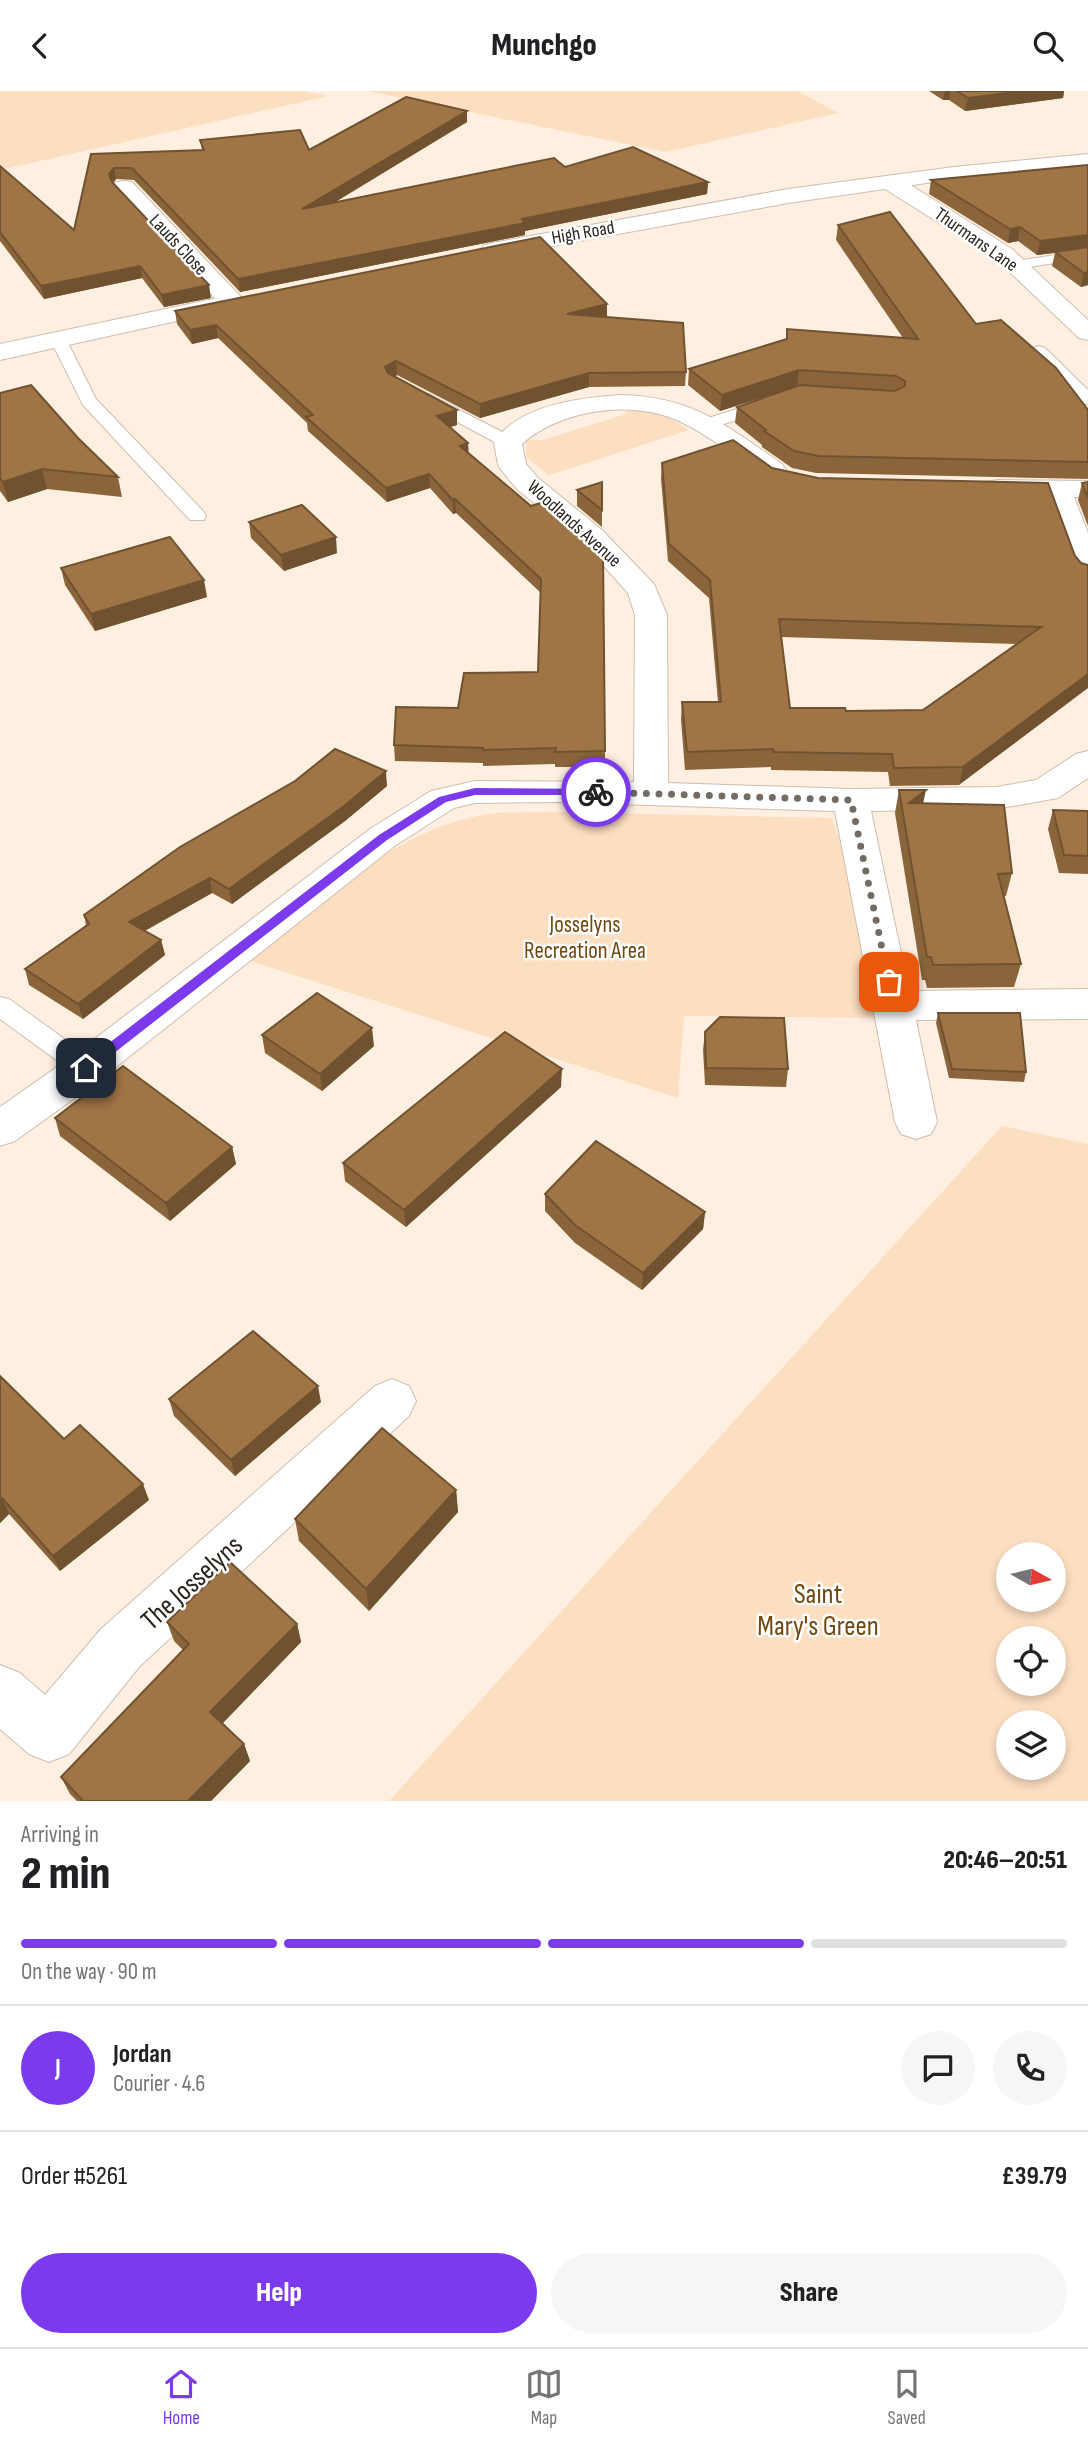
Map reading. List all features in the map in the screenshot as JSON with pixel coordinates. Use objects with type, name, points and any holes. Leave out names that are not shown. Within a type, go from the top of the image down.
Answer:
[{"type":"street","name":"High Road","points":[[468,254],[774,198],[1088,160]]},
{"type":"street","name":"Thurmans Lane","points":[[890,182],[1004,254],[1088,333]]},
{"type":"street","name":"Lauds Close","points":[[124,187],[232,302]]},
{"type":"street","points":[[0,352],[258,296]]},
{"type":"street","points":[[508,442],[530,425],[568,412],[611,402],[645,403],[677,410],[705,425],[782,477],[793,479]]},
{"type":"street","name":"Woodlands Avenue","points":[[508,442],[512,465],[528,485],[592,536],[643,590],[651,615],[652,793]]},
{"type":"street","points":[[974,488],[1088,489]]},
{"type":"street","points":[[1057,489],[1088,572]]},
{"type":"street","points":[[0,1129],[86,1068],[383,837],[443,799],[475,792],[652,793],[851,800],[996,798],[1046,790],[1088,762]]},
{"type":"street","points":[[851,800],[916,1122]]},
{"type":"street","points":[[894,1006],[1088,1004]]},
{"type":"street","name":"The Josselyns","points":[[0,1693],[49,1734],[120,1648],[392,1401]]},
{"type":"lane","points":[[1016,265],[1088,254]]},
{"type":"lane","points":[[58,339],[89,401],[197,516]]},
{"type":"lane","points":[[1040,351],[1088,399]]},
{"type":"lane","points":[[418,394],[508,442]]},
{"type":"lane","points":[[705,425],[784,398]]},
{"type":"lane","points":[[0,1006],[86,1068]]},
{"type":"green space","points":[[0,91],[302,91],[328,96],[0,170]]},
{"type":"green space","points":[[367,91],[798,91],[838,113],[666,152]]},
{"type":"green space","points":[[630,409],[660,412],[689,430],[549,475],[526,457],[527,440],[543,440],[623,415]]},
{"type":"green space","name":"Josselyns Recreation Area","points":[[552,812],[832,818],[850,874],[875,1018],[684,1016],[678,1098],[251,961],[356,874],[414,838],[445,825],[487,814]]},
{"type":"green space","name":"Saint Mary's Green","points":[[1002,1126],[1088,1144],[1088,1801],[389,1801]]},
{"type":"building","points":[[957,91],[1022,91],[968,98]]},
{"type":"building","points":[[406,97],[467,111],[302,209],[554,158],[565,167],[633,147],[708,182],[522,219],[525,223],[238,279],[132,168],[114,168],[109,174],[112,182],[209,285],[162,295],[140,266],[41,286],[0,232],[0,166],[74,230],[91,154],[204,150],[200,140],[300,130],[309,150]]},
{"type":"building","points":[[1088,165],[1088,235],[1040,241],[1020,227],[1010,229],[931,180]]},
{"type":"building","points":[[890,212],[976,324],[1001,320],[1056,368],[1088,410],[1088,462],[818,456],[794,451],[764,431],[766,430],[737,407],[800,385],[895,391],[905,386],[905,381],[896,376],[799,370],[722,395],[689,369],[787,339],[787,329],[918,339],[838,225]]},
{"type":"building","points":[[540,237],[607,304],[567,314],[683,323],[686,372],[589,373],[480,404],[396,361],[385,367],[388,373],[457,410],[437,416],[468,443],[460,446],[531,506],[546,501],[580,529],[603,554],[605,751],[555,752],[556,748],[483,750],[394,745],[396,707],[458,708],[464,673],[538,672],[541,579],[453,500],[429,474],[386,488],[306,417],[313,415],[216,325],[190,330],[175,311]]},
{"type":"building","points":[[1088,247],[1088,272],[1084,273],[1055,252]]},
{"type":"building","points":[[31,385],[78,438],[118,477],[42,469],[3,482],[0,478],[0,393]]},
{"type":"building","points":[[733,440],[772,468],[818,478],[1048,483],[1075,556],[1081,563],[1088,565],[1088,674],[963,767],[894,768],[892,754],[774,752],[773,749],[687,752],[682,702],[721,702],[710,580],[669,544],[662,463]],"holes":[[[779,619],[1041,627],[923,710],[846,711],[845,708],[790,708]]]},
{"type":"building","points":[[602,482],[602,510],[577,490]]},
{"type":"building","points":[[1088,482],[1088,498],[1082,483]]},
{"type":"building","points":[[302,505],[336,537],[281,555],[249,522]]},
{"type":"building","points":[[170,537],[204,580],[91,614],[61,568]]},
{"type":"building","points":[[335,749],[386,771],[344,806],[229,889],[210,878],[129,922],[161,940],[78,1004],[25,969],[89,924],[84,915],[180,847],[295,781]]},
{"type":"building","points":[[899,790],[926,790],[909,803],[1004,805],[1012,873],[998,874],[1021,964],[933,965],[931,957],[927,957]]},
{"type":"building","points":[[1053,810],[1088,811],[1088,856],[1064,855]]},
{"type":"building","points":[[317,993],[372,1028],[320,1074],[262,1035]]},
{"type":"building","points":[[938,1013],[1020,1013],[1026,1072],[952,1069]]},
{"type":"building","points":[[720,1017],[784,1018],[788,1069],[706,1068],[705,1032]]},
{"type":"building","points":[[505,1032],[562,1069],[404,1210],[343,1163]]},
{"type":"building","points":[[123,1066],[232,1147],[166,1203],[55,1118]]},
{"type":"building","points":[[596,1141],[705,1212],[643,1273],[575,1225],[545,1194]]},
{"type":"building","points":[[253,1331],[318,1386],[231,1460],[169,1399]]},
{"type":"building","points":[[0,1376],[64,1439],[80,1425],[143,1484],[53,1556],[2,1498],[0,1500]]},
{"type":"building","points":[[382,1428],[456,1490],[366,1589],[295,1519]]},
{"type":"building","points":[[230,1562],[297,1624],[210,1712],[244,1744],[188,1801],[83,1801],[61,1777],[189,1644],[167,1622]]},
{"type":"way so far","points":[[596,792],[851,800],[889,982]]},
{"type":"route","points":[[86,1068],[383,837],[443,799],[475,792],[596,792]]}]
